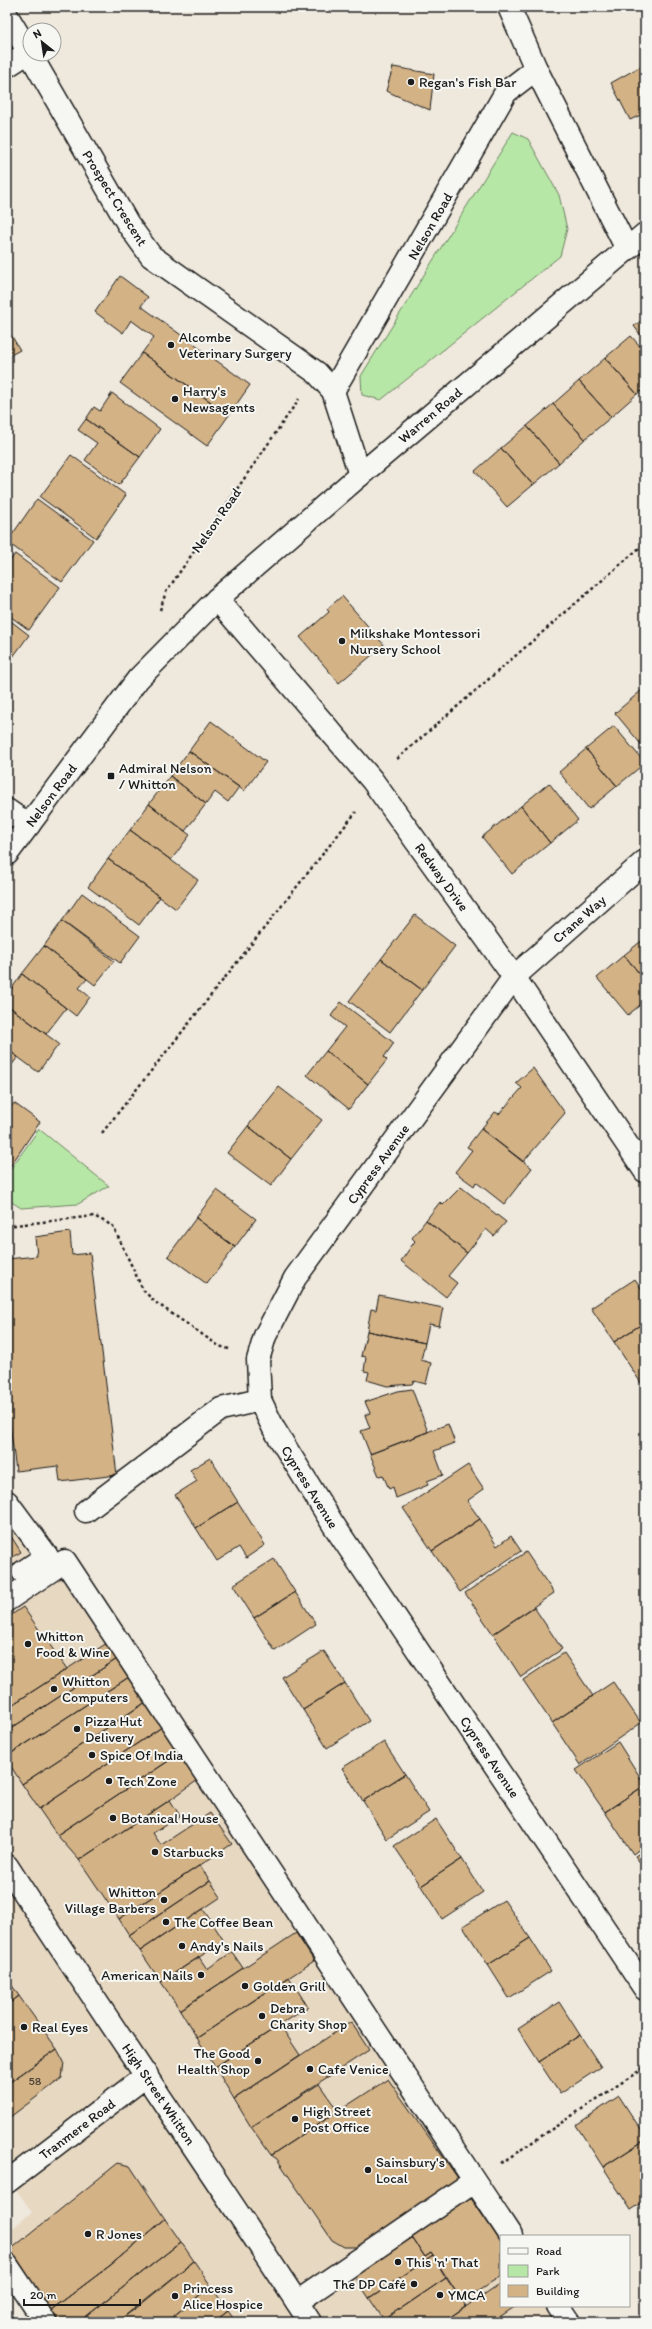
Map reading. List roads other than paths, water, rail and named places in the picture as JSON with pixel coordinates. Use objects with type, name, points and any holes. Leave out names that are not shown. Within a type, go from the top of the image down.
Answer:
[{"type":"street","points":[[509,7],[536,69],[627,249]]},
{"type":"street","name":"Prospect Crescent","points":[[7,16],[22,40]]},
{"type":"street","points":[[7,66],[22,58]]},
{"type":"street","name":"Prospect Crescent","points":[[35,62],[128,224],[151,256],[317,373],[333,391],[360,475]]},
{"type":"street","name":"Nelson Road","points":[[333,391],[506,92],[536,69]]},
{"type":"street","name":"Warren Road","points":[[218,599],[360,475],[645,234]]},
{"type":"street","name":"Nelson Road","points":[[7,854],[138,679],[218,599]]},
{"type":"street","name":"Redway Drive","points":[[218,599],[376,785],[514,977],[645,1171]]},
{"type":"street","points":[[7,810],[29,825]]},
{"type":"street","name":"Crane Way","points":[[514,977],[645,861]]},
{"type":"street","name":"Cypress Avenue","points":[[514,977],[295,1278],[265,1336],[258,1360],[260,1400],[274,1429],[333,1524],[645,1989]]},
{"type":"street","points":[[86,1511],[221,1409],[260,1400]]},
{"type":"street","points":[[7,1502],[47,1556],[7,1582]]},
{"type":"street","points":[[7,1600],[65,1561],[510,2235]]},
{"type":"street","name":"High Street Whitton","points":[[7,1866],[74,1971],[147,2075],[310,2322]]},
{"type":"street","name":"Tranmere Road","points":[[7,2182],[147,2075]]},
{"type":"street","points":[[297,2302],[474,2181]]},
{"type":"street","points":[[7,2265],[45,2322]]},
{"type":"street","points":[[559,2307],[568,2322]]},
{"type":"place","name":"Regan's Fish Bar","points":[[411,82]]},
{"type":"place","name":"Alcombe Veterinary Surgery","points":[[171,345]]},
{"type":"place","name":"Harry's Newsagents","points":[[175,399]]},
{"type":"place","name":"Milkshake Montessori Nursery School","points":[[342,641]]},
{"type":"place","name":"Admiral Nelson / Whitton","points":[[111,776]]},
{"type":"place","name":"Whitton Food & Wine","points":[[28,1644]]},
{"type":"place","name":"Whitton Computers","points":[[54,1689]]},
{"type":"place","name":"Pizza Hut Delivery","points":[[77,1729]]},
{"type":"place","name":"Spice Of India","points":[[92,1755]]},
{"type":"place","name":"Tech Zone","points":[[109,1781]]},
{"type":"place","name":"Botanical House","points":[[113,1818]]},
{"type":"place","name":"Starbucks","points":[[155,1852]]},
{"type":"place","name":"Whitton Village Barbers","points":[[164,1900]]},
{"type":"place","name":"The Coffee Bean","points":[[166,1922]]},
{"type":"place","name":"Andy's Nails","points":[[182,1946]]},
{"type":"place","name":"American Nails","points":[[201,1975]]},
{"type":"place","name":"Golden Grill","points":[[245,1986]]},
{"type":"place","name":"Debra Charity Shop","points":[[262,2016]]},
{"type":"place","name":"Real Eyes","points":[[24,2027]]},
{"type":"place","name":"The Good Health Shop","points":[[258,2061]]},
{"type":"place","name":"Cafe Venice","points":[[310,2069]]},
{"type":"place","name":"High Street Post Office","points":[[295,2119]]},
{"type":"place","name":"Sainsbury's Local","points":[[368,2170]]},
{"type":"place","name":"R Jones","points":[[88,2234]]},
{"type":"place","name":"This 'n' That","points":[[398,2262]]},
{"type":"place","name":"The DP Café","points":[[414,2284]]},
{"type":"place","name":"YMCA","points":[[440,2295]]},
{"type":"place","name":"Princess Alice Hospice","points":[[175,2296]]}]
